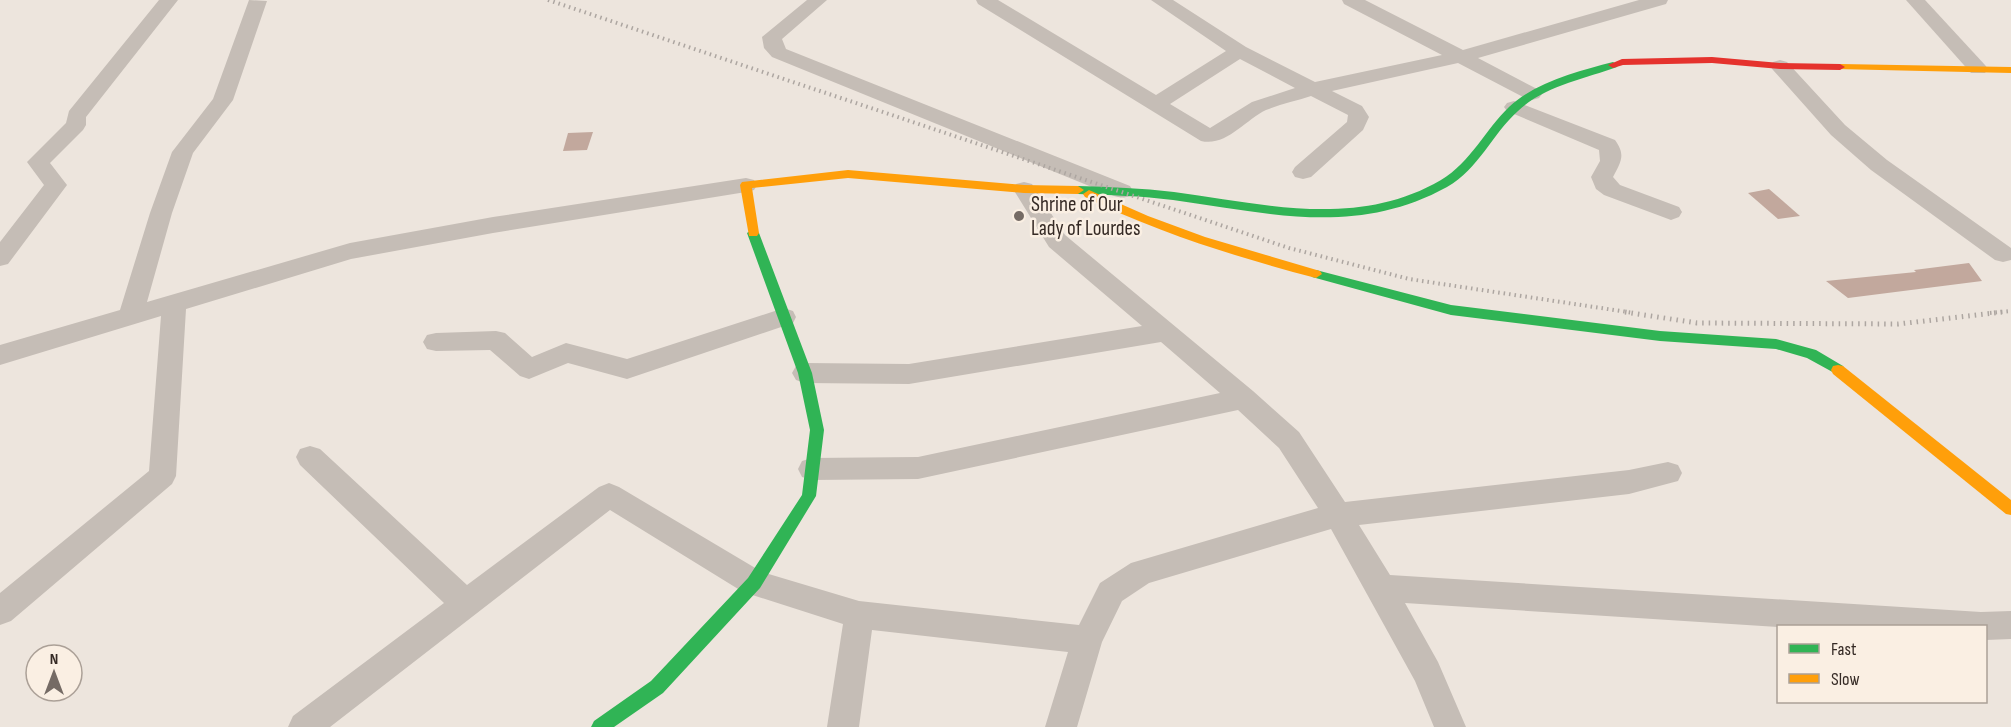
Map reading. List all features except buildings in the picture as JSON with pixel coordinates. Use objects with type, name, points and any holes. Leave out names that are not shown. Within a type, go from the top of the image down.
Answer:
[{"type":"street","points":[[0,258],[56,185],[38,162],[76,125],[76,116],[169,0]]},
{"type":"street","points":[[818,0],[772,37],[774,48],[779,53],[1122,191]]},
{"type":"street","points":[[985,0],[1208,136],[1216,134],[1258,106],[1312,89],[1464,56],[1659,0]]},
{"type":"street","points":[[1351,0],[1464,56],[1532,94]]},
{"type":"street","points":[[1915,0],[1978,69]]},
{"type":"street","points":[[131,314],[161,213],[183,152],[223,100],[258,1]]},
{"type":"street","points":[[1178,3],[1239,51],[1356,111],[1359,117],[1356,125],[1304,172]]},
{"type":"street","points":[[1155,104],[1239,51]]},
{"type":"street","points":[[0,355],[131,314],[350,251],[493,225],[746,185],[849,174],[1024,189],[1122,191],[1183,197],[1308,216],[1372,212],[1409,201],[1446,183],[1473,158],[1514,107],[1532,94],[1622,62],[1712,60],[1780,66],[2011,70]]},
{"type":"street","points":[[1780,66],[1838,130],[1879,165],[2003,254]]},
{"type":"street","points":[[1514,107],[1607,145],[1612,150],[1613,157],[1602,177],[1604,184],[1612,190],[1671,212]]},
{"type":"street","points":[[600,727],[657,687],[754,582],[809,496],[817,430],[805,373],[753,236],[746,185]]},
{"type":"street","points":[[1024,189],[1057,241],[1244,398],[1289,440],[1381,588],[1427,673],[1450,727]]},
{"type":"street","points":[[1080,189],[1129,215],[1255,258],[1451,310],[1660,336],[1776,344],[1811,354],[1836,369],[2011,509]]},
{"type":"street","points":[[0,610],[162,476],[174,303]]},
{"type":"street","points":[[436,342],[496,340],[529,369],[566,353],[627,369],[784,317]]},
{"type":"street","points":[[805,373],[909,374],[1164,332]]},
{"type":"street","points":[[812,469],[918,468],[1244,398]]},
{"type":"street","points":[[309,457],[466,604]]},
{"type":"street","points":[[1061,727],[1087,640],[1112,592],[1141,572],[1338,516],[1629,482],[1668,473]]},
{"type":"street","points":[[304,727],[609,495],[754,582],[859,615],[1087,640]]},
{"type":"street","points":[[1381,588],[1965,625]]},
{"type":"street","points":[[843,727],[859,615]]},
{"type":"street","points":[[1987,626],[2011,626]]},
{"type":"railway","points":[[548,0],[1289,248],[1409,279],[1634,313]]},
{"type":"railway","points":[[1990,313],[2011,311]]},
{"type":"railway","points":[[1625,312],[1697,323],[1898,324],[2003,312]]},
{"type":"traffic: fast","points":[[1078,190],[1160,194],[1317,215],[1347,214],[1378,209],[1410,199],[1454,177],[1473,159],[1505,117],[1523,100],[1561,82],[1613,65]]},
{"type":"traffic: fast","points":[[600,727],[657,687],[754,583],[809,496],[817,430],[805,373],[753,233]]},
{"type":"traffic: fast","points":[[1316,274],[1451,310],[1660,336],[1776,344],[1811,354],[1838,370]]},
{"type":"traffic: slow","points":[[1840,67],[2011,70]]},
{"type":"traffic: slow","points":[[753,233],[746,185],[848,174],[1024,189],[1078,190]]},
{"type":"traffic: slow","points":[[1089,194],[1144,219],[1200,240],[1316,274]]},
{"type":"traffic: slow","points":[[1838,370],[2011,509]]},
{"type":"traffic: jam","points":[[1613,65],[1622,62],[1712,60],[1780,66],[1840,67]]},
{"type":"place","name":"Shrine of Our Lady of Lourdes","points":[[1019,216]]}]
